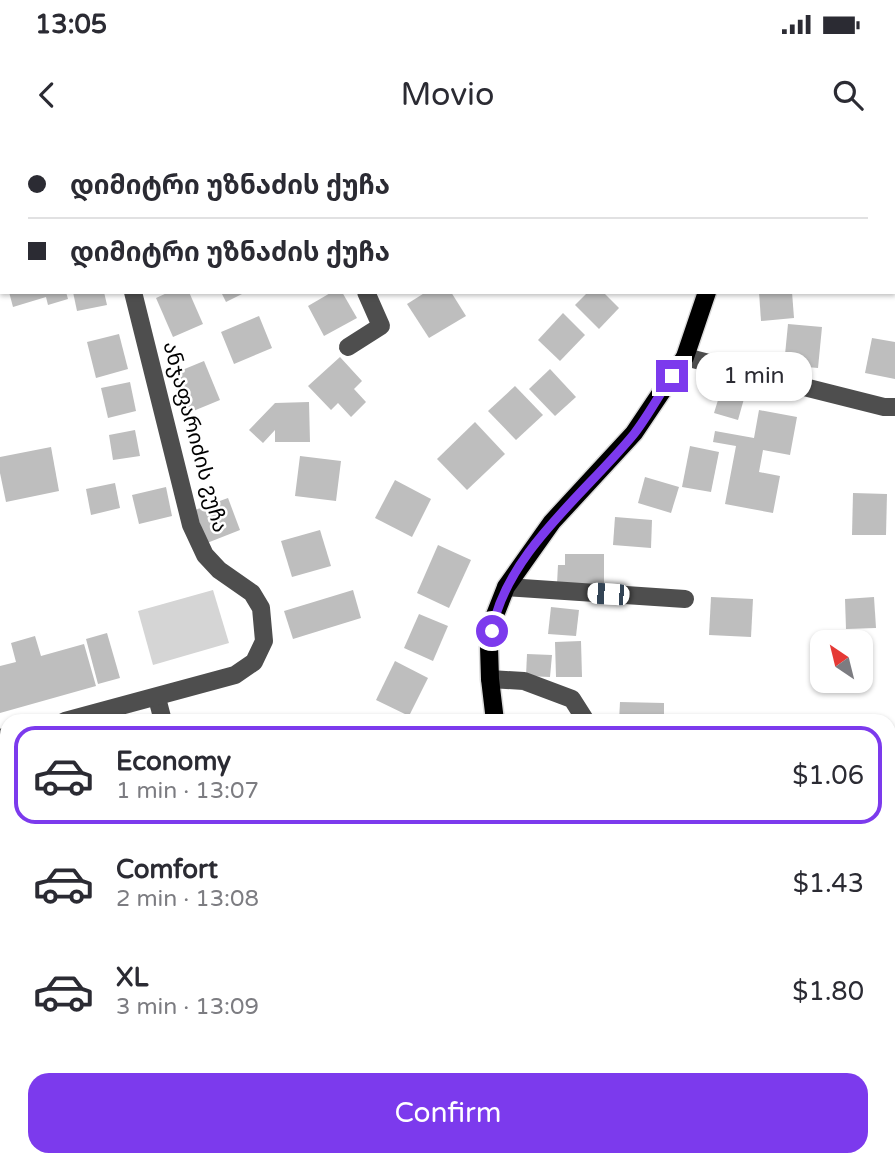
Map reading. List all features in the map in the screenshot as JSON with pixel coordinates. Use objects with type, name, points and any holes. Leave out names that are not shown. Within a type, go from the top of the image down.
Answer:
[{"type":"main road","points":[[494,714],[489,646],[506,587],[552,522],[634,433],[685,356],[706,294]]},
{"type":"street","name":"ანჯაფარიძის ჷუჩა","points":[[93,714],[235,676],[254,662],[264,641],[261,608],[252,593],[219,570],[205,555],[191,525],[133,294]]},
{"type":"street","points":[[348,348],[381,326],[367,294]]},
{"type":"street","points":[[685,356],[884,407],[895,407]]},
{"type":"street","points":[[506,587],[685,599]]},
{"type":"street","points":[[490,678],[524,681],[572,699],[582,714]]},
{"type":"street","points":[[157,698],[161,714]]},
{"type":"shaded area","points":[[213,590],[229,643],[153,665],[138,611]]},
{"type":"building","points":[[10,294],[67,294],[68,299],[48,305],[46,297],[13,307]]},
{"type":"building","points":[[73,294],[104,294],[107,305],[77,311]]},
{"type":"building","points":[[165,294],[190,294],[203,324],[173,337],[156,298]]},
{"type":"building","points":[[222,294],[242,294],[226,302]]},
{"type":"building","points":[[329,294],[343,294],[357,318],[324,336],[308,306]]},
{"type":"building","points":[[423,294],[452,294],[466,316],[429,338],[407,304]]},
{"type":"building","points":[[586,294],[605,294],[619,308],[599,329],[575,305]]},
{"type":"building","points":[[759,294],[792,294],[794,318],[761,321]]},
{"type":"building","points":[[563,313],[585,335],[560,361],[538,340]]},
{"type":"building","points":[[259,316],[272,348],[234,364],[221,332]]},
{"type":"building","points":[[788,324],[822,327],[818,368],[784,365]]},
{"type":"building","points":[[119,334],[128,369],[96,378],[87,342]]},
{"type":"building","points":[[872,338],[895,342],[895,379],[865,373]]},
{"type":"building","points":[[340,357],[362,381],[354,389],[366,402],[351,417],[338,403],[331,410],[308,386]]},
{"type":"building","points":[[204,361],[220,400],[186,414],[170,375]]},
{"type":"building","points":[[550,369],[576,397],[555,416],[529,389]]},
{"type":"building","points":[[713,371],[749,381],[738,420],[714,413],[722,387],[709,383]]},
{"type":"building","points":[[130,382],[136,411],[108,418],[101,388]]},
{"type":"building","points":[[515,386],[543,415],[516,440],[488,411]]},
{"type":"building","points":[[309,402],[310,442],[275,442],[275,430],[263,443],[249,430],[275,403]]},
{"type":"building","points":[[759,410],[797,417],[790,455],[763,450],[759,472],[780,476],[773,513],[725,504],[736,446],[713,442],[715,431],[754,438]]},
{"type":"building","points":[[475,422],[505,454],[467,490],[437,459]]},
{"type":"building","points":[[135,430],[140,456],[113,460],[109,435]]},
{"type":"building","points":[[690,446],[719,452],[711,492],[682,487]]},
{"type":"building","points":[[51,447],[59,491],[6,502],[0,473],[0,457]]},
{"type":"building","points":[[300,456],[341,461],[336,501],[295,496]]},
{"type":"building","points":[[645,477],[679,487],[671,513],[638,503]]},
{"type":"building","points":[[395,480],[431,499],[412,537],[375,518]]},
{"type":"building","points":[[115,483],[120,508],[91,515],[86,489]]},
{"type":"building","points":[[166,487],[172,516],[139,524],[132,495]]},
{"type":"building","points":[[853,493],[887,494],[886,535],[852,535]]},
{"type":"building","points":[[228,498],[240,530],[207,543],[195,510]]},
{"type":"building","points":[[615,517],[652,520],[651,548],[613,545]]},
{"type":"building","points":[[320,530],[331,566],[292,577],[281,541]]},
{"type":"building","points":[[438,545],[471,560],[449,608],[417,593]]},
{"type":"building","points":[[565,554],[604,554],[604,585],[557,584],[558,565],[565,565]]},
{"type":"building","points":[[353,590],[361,618],[293,639],[284,611]]},
{"type":"building","points":[[711,597],[753,599],[751,637],[709,635]]},
{"type":"building","points":[[874,597],[876,628],[846,629],[845,599]]},
{"type":"building","points":[[551,607],[579,610],[576,636],[548,634]]},
{"type":"building","points":[[419,614],[448,626],[433,661],[404,648]]},
{"type":"building","points":[[107,633],[120,678],[98,684],[86,639]]},
{"type":"building","points":[[35,636],[41,656],[84,644],[96,686],[0,713],[0,666],[16,662],[11,643]]},
{"type":"building","points":[[581,641],[582,677],[556,677],[555,642]]},
{"type":"building","points":[[527,654],[552,655],[550,677],[526,676]]},
{"type":"building","points":[[395,661],[428,678],[410,714],[376,700]]},
{"type":"building","points":[[620,702],[664,703],[664,714],[619,714]]},
{"type":"route","points":[[492,631],[506,587],[552,522],[634,433],[672,376]]}]
